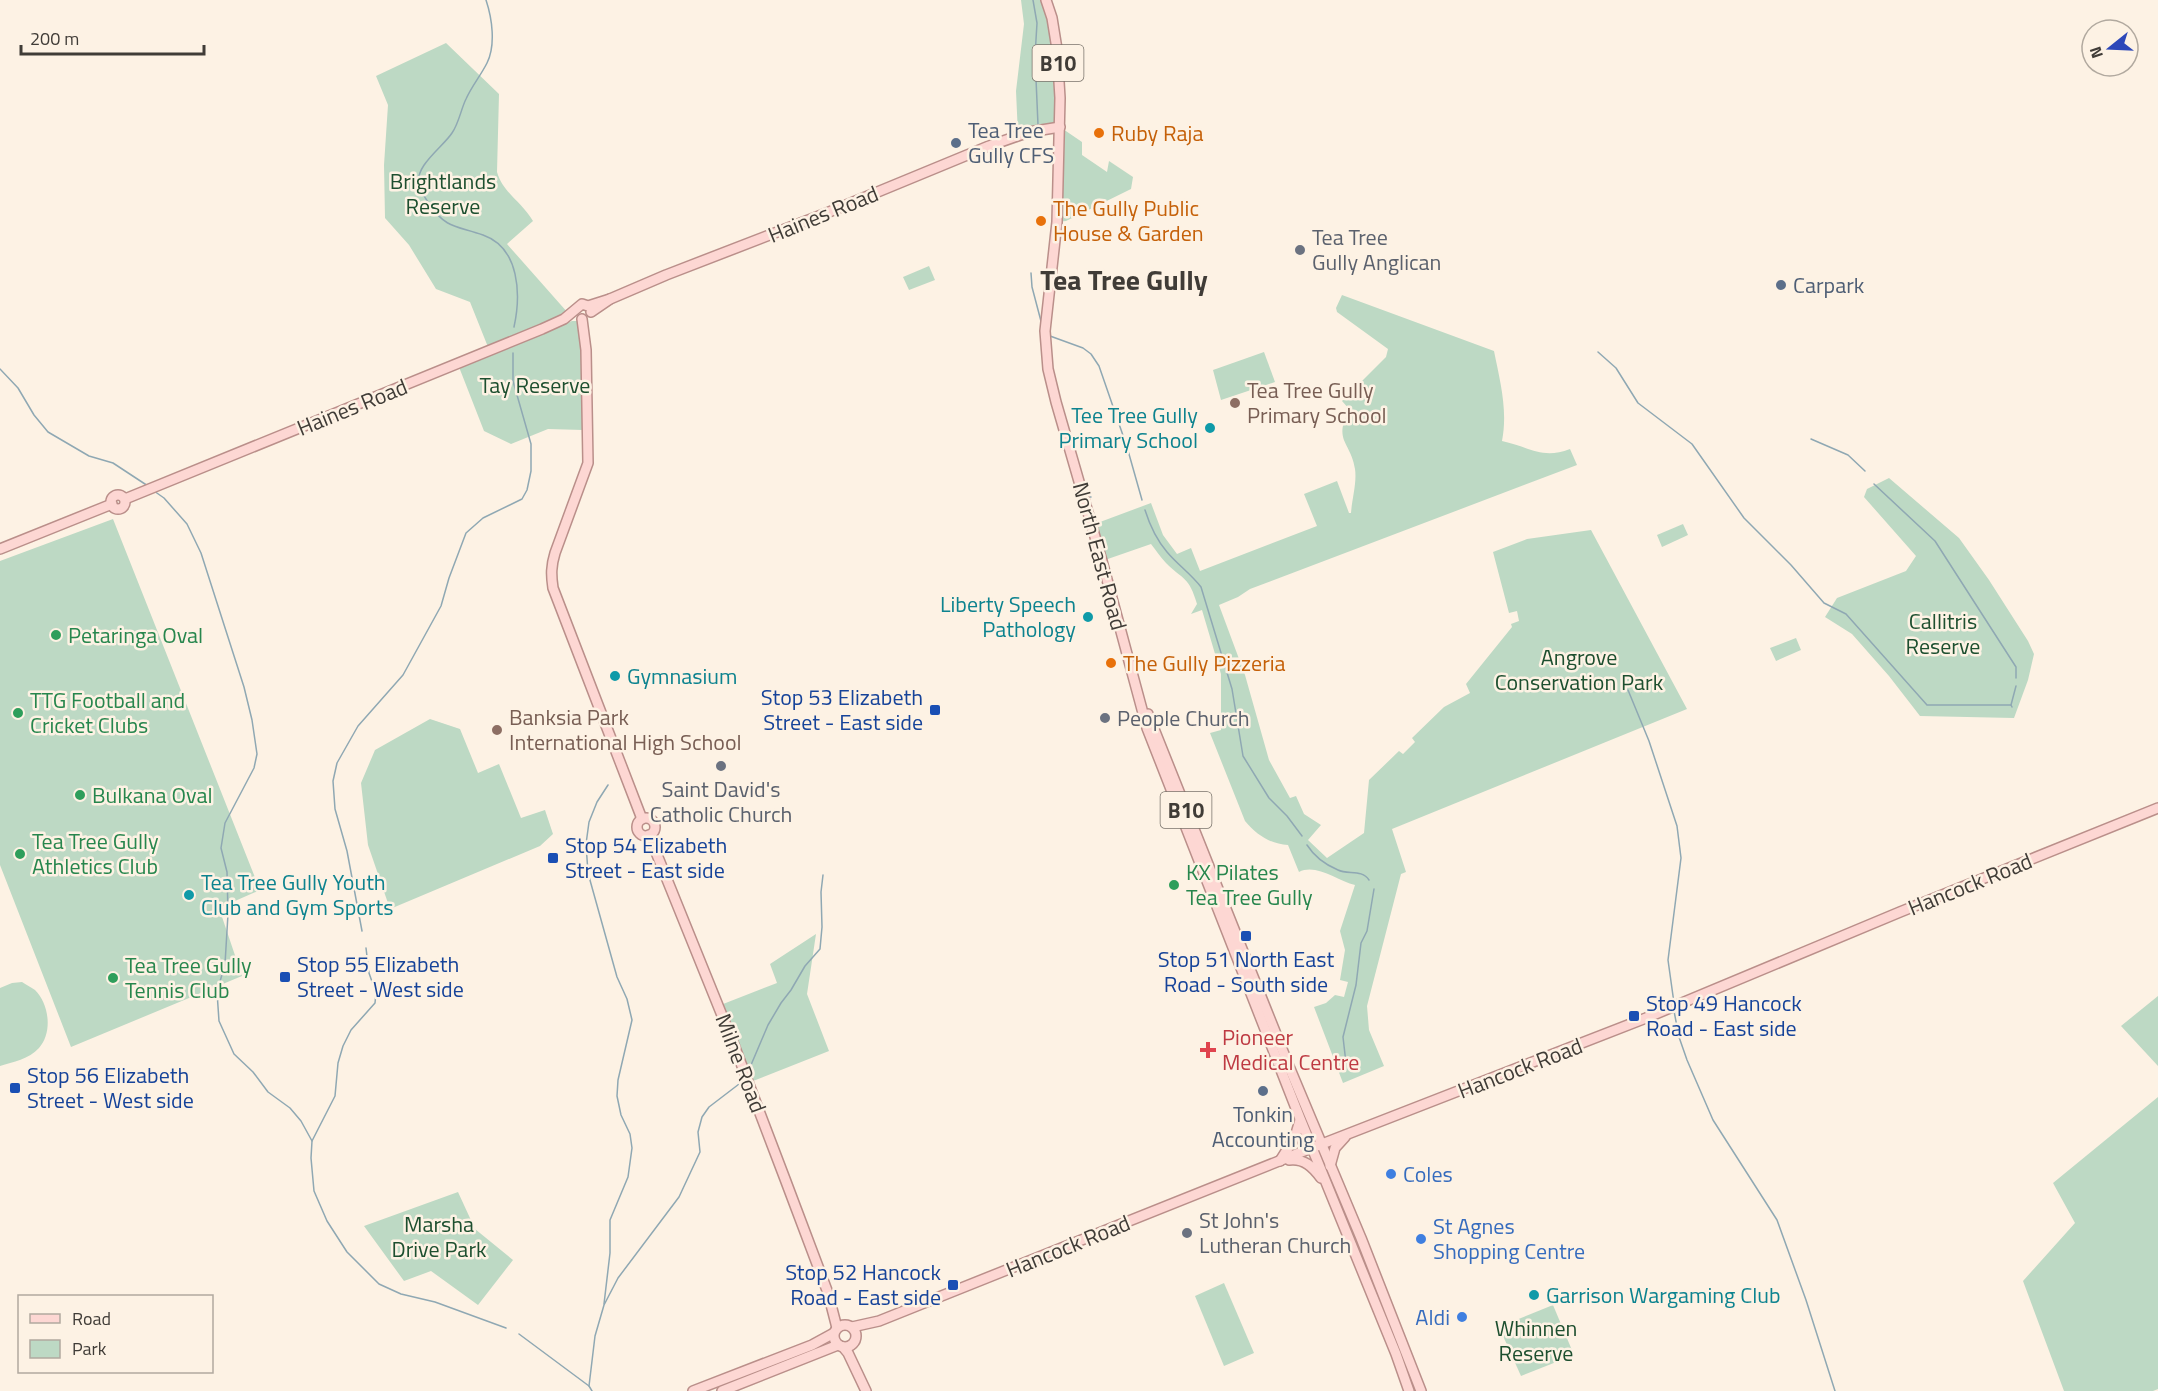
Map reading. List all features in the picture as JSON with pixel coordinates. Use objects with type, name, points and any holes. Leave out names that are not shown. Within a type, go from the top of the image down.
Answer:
[{"type":"main road","name":"North East Road","points":[[1046,0],[1052,18],[1057,49],[1060,127],[1057,222],[1045,331],[1045,352],[1056,402],[1147,729],[1300,1120],[1330,1166],[1381,1287],[1421,1391]]},
{"type":"main road","name":"Haines Road","points":[[0,549],[112,504],[115,508],[122,508],[125,499],[151,488],[989,146],[1029,132],[1060,127]]},
{"type":"main road","name":"Milne Road","points":[[584,313],[588,463],[551,566],[553,588],[642,819],[638,824],[639,832],[649,835],[746,1076],[842,1328]]},
{"type":"main road","name":"North East Road","points":[[1126,649],[1153,726],[1317,1146],[1328,1187],[1409,1391]]},
{"type":"main road","name":"Hancock Road","points":[[693,1391],[795,1352],[842,1328],[879,1321],[1349,1133],[1574,1047],[2158,808]]},
{"type":"main road","points":[[1280,1161],[1295,1137],[1300,1120]]},
{"type":"main road","points":[[1330,1166],[1335,1148],[1349,1133]]},
{"type":"main road","points":[[1280,1161],[1295,1159],[1308,1164],[1328,1187]]},
{"type":"main road","points":[[1381,1287],[1378,1292],[1382,1319]]},
{"type":"main road","name":"Hancock Road","points":[[840,1346],[854,1341],[879,1321]]},
{"type":"main road","points":[[842,1328],[854,1341],[865,1390],[848,1353],[834,1337],[842,1328]]},
{"type":"main road","points":[[722,1391],[840,1346]]},
{"type":"green space","points":[[1021,0],[1046,0],[1052,18],[1060,127],[1082,142],[1082,155],[1107,172],[1109,161],[1133,177],[1131,189],[1066,221],[1057,222],[1060,128],[1018,135],[1016,91],[1024,24]]},
{"type":"green space","name":"Brightlands Reserve","points":[[446,43],[499,94],[497,172],[508,192],[533,221],[507,244],[568,313],[488,347],[470,302],[436,289],[409,245],[385,218],[384,165],[388,105],[376,76]]},
{"type":"green space","points":[[929,266],[935,280],[909,290],[903,277]]},
{"type":"green space","name":"Angrove Conservation Park","points":[[1342,295],[1494,351],[1504,407],[1502,441],[1544,453],[1570,449],[1577,465],[1250,589],[1219,605],[1245,675],[1269,760],[1290,798],[1296,796],[1304,814],[1321,825],[1308,840],[1327,858],[1364,833],[1369,780],[1399,751],[1403,754],[1415,742],[1412,738],[1444,707],[1470,693],[1466,684],[1512,627],[1511,624],[1519,621],[1517,611],[1509,613],[1493,552],[1527,539],[1591,530],[1687,709],[1392,829],[1406,872],[1401,874],[1367,1006],[1369,1030],[1384,1066],[1343,1083],[1314,1007],[1326,1003],[1335,995],[1344,997],[1348,982],[1340,980],[1345,950],[1340,931],[1355,885],[1320,871],[1299,872],[1288,845],[1264,838],[1245,821],[1210,733],[1221,730],[1221,674],[1202,610],[1191,614],[1197,604],[1191,588],[1185,579],[1164,561],[1151,544],[1102,561],[1092,525],[1151,503],[1163,535],[1177,554],[1191,548],[1200,571],[1317,526],[1304,494],[1337,481],[1349,513],[1351,513],[1355,469],[1343,435],[1345,420],[1350,410],[1342,401],[1386,357],[1388,349],[1337,312],[1336,308]]},
{"type":"green space","name":"Tay Reserve","points":[[572,321],[577,321],[582,328],[583,430],[548,429],[511,444],[484,431],[459,367]]},
{"type":"green space","points":[[1264,352],[1275,382],[1221,400],[1213,370]]},
{"type":"green space","name":"Callitris Reserve","points":[[1889,478],[1959,538],[2028,641],[2034,654],[2028,680],[2014,718],[1920,716],[1852,634],[1825,617],[1837,598],[1906,571],[1916,556],[1864,497],[1867,489]]},
{"type":"green space","points":[[113,519],[260,890],[219,908],[242,976],[71,1047],[0,865],[0,561]]},
{"type":"green space","points":[[1683,524],[1688,535],[1662,547],[1657,535]]},
{"type":"green space","points":[[1796,638],[1801,650],[1776,661],[1770,648]]},
{"type":"green space","points":[[430,719],[460,729],[478,773],[499,764],[521,818],[545,810],[553,834],[540,846],[390,909],[368,845],[361,783],[375,750]]},
{"type":"green space","points":[[816,934],[807,994],[829,1051],[748,1083],[718,1006],[777,983],[770,964]]},
{"type":"green space","points":[[22,982],[35,990],[44,1003],[48,1018],[46,1034],[39,1048],[31,1055],[0,1066],[0,988]]},
{"type":"green space","points":[[2158,996],[2158,1066],[2121,1026]]},
{"type":"green space","points":[[2158,1097],[2158,1389],[2153,1391],[2064,1391],[2023,1281],[2075,1223],[2053,1183]]},
{"type":"green space","name":"Marsha Drive Park","points":[[458,1192],[475,1229],[513,1260],[478,1305],[431,1271],[404,1281],[364,1226]]},
{"type":"green space","points":[[1224,1283],[1254,1353],[1224,1366],[1195,1296]]},
{"type":"green space","name":"Whinnen Reserve","points":[[1553,1305],[1574,1355],[1521,1376],[1499,1327]]},
{"type":"waterway","points":[[486,0],[492,32],[490,56],[466,99],[454,129],[421,171],[419,185],[436,213],[447,223],[483,235],[495,241],[504,250],[511,261],[517,287],[514,327]]},
{"type":"waterway","points":[[1033,0],[1037,23],[1035,56],[1038,125]]},
{"type":"waterway","points":[[1031,273],[1032,287],[1042,325]]},
{"type":"waterway","points":[[1050,336],[1083,348],[1091,354],[1099,366],[1127,447],[1142,500]]},
{"type":"waterway","points":[[1598,352],[1616,368],[1638,403],[1692,444],[1744,518],[1791,565],[1824,603],[1846,614],[1927,705],[2011,705],[2012,707]]},
{"type":"waterway","points":[[362,931],[347,851],[335,809],[333,781],[337,763],[358,726],[403,675],[441,606],[466,533],[483,518],[522,499],[527,490],[531,471],[531,444],[513,381],[513,353]]},
{"type":"waterway","points":[[0,369],[18,388],[34,415],[48,432],[89,456],[113,463],[148,486]]},
{"type":"waterway","points":[[1811,439],[1848,455],[1865,471]]},
{"type":"waterway","points":[[1874,484],[1935,541],[2016,667],[2016,678]]},
{"type":"waterway","points":[[154,491],[164,498],[187,524],[201,553],[244,687],[257,754],[254,768],[225,823],[221,848],[227,872],[228,914],[225,964],[217,992],[219,1021],[234,1054],[253,1072],[268,1092],[290,1108],[301,1121],[312,1141]]},
{"type":"waterway","points":[[1145,510],[1163,547],[1201,587],[1232,689],[1243,756],[1269,798],[1302,836]]},
{"type":"waterway","points":[[2011,705],[2016,686]]},
{"type":"waterway","points":[[1628,690],[1649,741],[1677,826],[1681,858],[1668,960],[1674,1003]]},
{"type":"waterway","points":[[604,1304],[610,1253],[610,1220],[628,1177],[632,1148],[630,1134],[621,1115],[617,1096],[618,1080],[632,1020],[627,999],[617,977],[588,873],[586,844],[589,822],[597,802],[608,785]]},
{"type":"waterway","points":[[1307,845],[1329,866],[1342,871],[1363,874],[1369,880]]},
{"type":"waterway","points":[[748,1072],[768,1025],[805,966],[820,949],[823,875]]},
{"type":"waterway","points":[[1346,1063],[1343,1037],[1356,985],[1361,943],[1367,931],[1374,889]]},
{"type":"waterway","points":[[366,948],[369,973],[376,993],[375,1003],[351,1030],[343,1046],[338,1063],[335,1096],[312,1141],[314,1191],[327,1221],[347,1252],[379,1284],[401,1294],[435,1302],[506,1328]]},
{"type":"waterway","points":[[1674,1011],[1679,1037],[1687,1060],[1713,1120],[1777,1220],[1835,1391]]},
{"type":"waterway","points":[[589,1386],[595,1336],[604,1305],[618,1278],[679,1197],[700,1152],[698,1132],[702,1117],[709,1107],[743,1081]]},
{"type":"waterway","points":[[519,1334],[589,1386],[592,1391]]},
{"type":"place","name":"Ruby Raja","points":[[1099,133]]},
{"type":"place","name":"Tea Tree Gully CFS","points":[[956,143]]},
{"type":"place","name":"The Gully Public House & Garden","points":[[1041,221]]},
{"type":"place","name":"Tea Tree Gully Anglican","points":[[1300,250]]},
{"type":"place","name":"Carpark","points":[[1781,285]]},
{"type":"place","name":"Tea Tree Gully Primary School","points":[[1235,403]]},
{"type":"place","name":"Tee Tree Gully Primary School","points":[[1210,428]]},
{"type":"place","name":"Liberty Speech Pathology","points":[[1088,617]]},
{"type":"place","name":"Petaringa Oval","points":[[56,635]]},
{"type":"place","name":"The Gully Pizzeria","points":[[1111,663]]},
{"type":"place","name":"Gymnasium","points":[[615,676]]},
{"type":"place","name":"Stop 53 Elizabeth Street - East side","points":[[935,710]]},
{"type":"place","name":"TTG Football and Cricket Clubs","points":[[18,713]]},
{"type":"place","name":"People Church","points":[[1105,718]]},
{"type":"place","name":"Banksia Park International High School","points":[[497,730]]},
{"type":"place","name":"Saint David's Catholic Church","points":[[721,766]]},
{"type":"place","name":"Bulkana Oval","points":[[80,795]]},
{"type":"place","name":"Tea Tree Gully Athletics Club","points":[[20,854]]},
{"type":"place","name":"Stop 54 Elizabeth Street - East side","points":[[553,858]]},
{"type":"place","name":"KX Pilates Tea Tree Gully","points":[[1174,885]]},
{"type":"place","name":"Tea Tree Gully Youth Club and Gym Sports","points":[[189,895]]},
{"type":"place","name":"Stop 51 North East Road - South side","points":[[1246,936]]},
{"type":"place","name":"Stop 55 Elizabeth Street - West side","points":[[285,977]]},
{"type":"place","name":"Tea Tree Gully Tennis Club","points":[[113,978]]},
{"type":"place","name":"Stop 49 Hancock Road - East side","points":[[1634,1016]]},
{"type":"place","name":"Pioneer Medical Centre","points":[[1208,1050]]},
{"type":"place","name":"Stop 56 Elizabeth Street - West side","points":[[15,1088]]},
{"type":"place","name":"Tonkin Accounting","points":[[1263,1091]]},
{"type":"place","name":"Coles","points":[[1391,1174]]},
{"type":"place","name":"St John's Lutheran Church","points":[[1187,1233]]},
{"type":"place","name":"St Agnes Shopping Centre","points":[[1421,1239]]},
{"type":"place","name":"Stop 52 Hancock Road - East side","points":[[953,1285]]},
{"type":"place","name":"Garrison Wargaming Club","points":[[1534,1295]]},
{"type":"place","name":"Aldi","points":[[1462,1317]]},
{"type":"district","name":"Tea Tree Gully","points":[[1124,279]]}]
